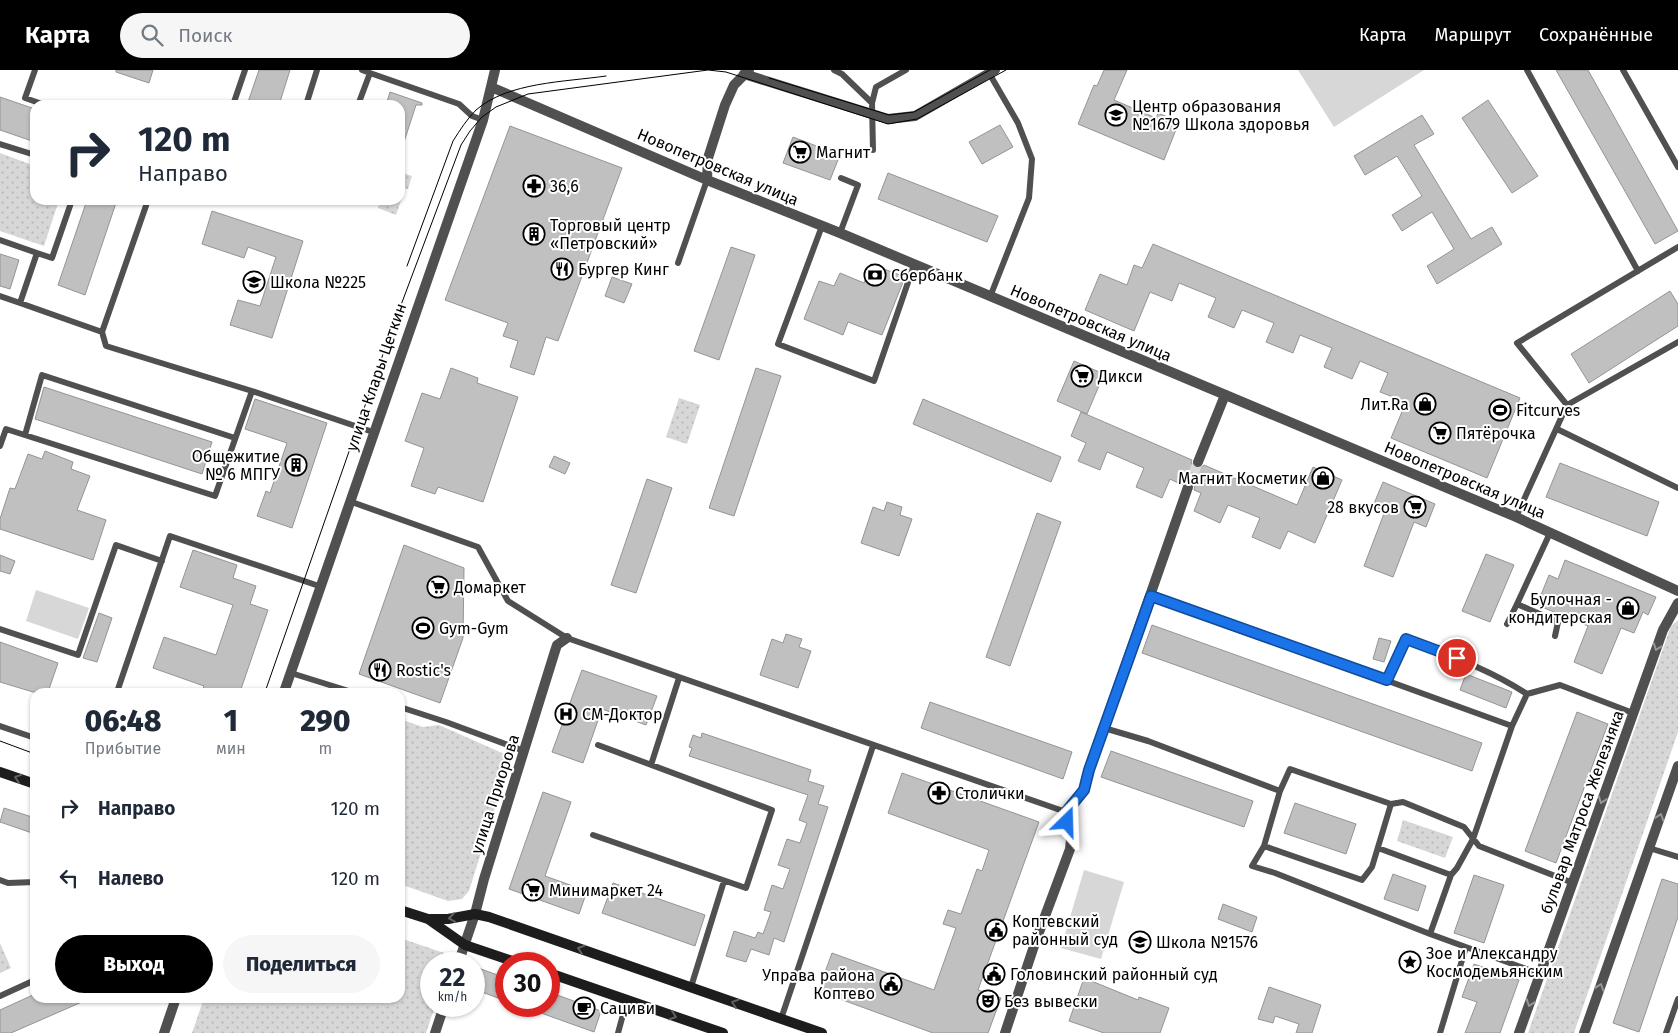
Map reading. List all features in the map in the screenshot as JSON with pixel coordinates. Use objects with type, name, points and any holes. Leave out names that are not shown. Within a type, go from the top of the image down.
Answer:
[{"type":"main road","points":[[0,772],[30,782]]},
{"type":"main road","points":[[405,912],[428,919],[465,945],[495,955]]},
{"type":"main road","points":[[428,919],[448,919],[475,914],[490,917],[822,1033]]},
{"type":"main road","points":[[560,977],[723,1033]]},
{"type":"street","name":"улица Клары Цеткин","points":[[285,688],[319,586],[482,120],[495,70]]},
{"type":"street","points":[[707,180],[708,158],[725,105],[734,84],[746,72],[888,119],[915,116],[992,72]]},
{"type":"street","name":"Новопетровская улица","points":[[491,87],[707,180],[840,233],[1516,518],[1678,591]]},
{"type":"street","points":[[1198,462],[1225,395]]},
{"type":"street","points":[[1005,1033],[1035,943],[1070,849],[1066,812],[1084,790],[1188,487]]},
{"type":"street","name":"бульвар Матроса Железняка","points":[[1519,1033],[1663,630],[1678,603]]},
{"type":"street","name":"улица Приорова","points":[[462,952],[557,645],[567,638]]},
{"type":"street","points":[[1584,1033],[1678,766]]},
{"type":"street","points":[[164,1033],[174,1003]]},
{"type":"street","points":[[435,1033],[440,1017]]},
{"type":"lane","points":[[31,100],[25,98],[35,70]]},
{"type":"lane","points":[[235,100],[245,70]]},
{"type":"lane","points":[[308,100],[317,70]]},
{"type":"lane","points":[[362,70],[459,104],[472,116],[482,120]]},
{"type":"lane","points":[[834,70],[842,74],[872,104]]},
{"type":"lane","points":[[873,150],[872,104],[876,87],[906,70]]},
{"type":"lane","points":[[1527,70],[1638,271]]},
{"type":"lane","points":[[1623,70],[1678,168]]},
{"type":"lane","points":[[990,297],[1029,198],[1032,160],[1018,123],[992,72]]},
{"type":"lane","points":[[360,100],[370,73]]},
{"type":"lane","points":[[0,144],[30,153]]},
{"type":"lane","points":[[840,233],[858,185],[841,178]]},
{"type":"lane","points":[[678,263],[707,180]]},
{"type":"lane","points":[[0,240],[52,258],[70,205]]},
{"type":"lane","points":[[146,205],[102,332],[106,346],[252,391],[373,432]]},
{"type":"lane","points":[[822,226],[778,344],[874,381],[914,265]]},
{"type":"lane","points":[[1567,405],[1517,343],[1678,247]]},
{"type":"lane","points":[[20,303],[37,253]]},
{"type":"lane","points":[[0,296],[102,332]]},
{"type":"lane","points":[[1516,518],[1567,405],[1678,342]]},
{"type":"lane","points":[[25,435],[42,375],[235,438]]},
{"type":"lane","points":[[0,446],[6,429],[215,496],[252,391]]},
{"type":"lane","points":[[1556,429],[1678,488]]},
{"type":"lane","points":[[349,501],[478,547],[508,601],[567,638],[1066,812]]},
{"type":"lane","points":[[1507,624],[1550,533]]},
{"type":"lane","points":[[118,688],[170,536],[319,586]]},
{"type":"lane","points":[[0,629],[78,655],[116,545],[162,561]]},
{"type":"lane","points":[[1151,596],[1512,726]]},
{"type":"lane","points":[[1517,604],[1558,622],[1555,636]]},
{"type":"lane","points":[[1387,680],[1406,639],[1474,664],[1527,694],[1560,685],[1634,713]]},
{"type":"lane","points":[[290,673],[339,688]]},
{"type":"lane","points":[[651,765],[679,678]]},
{"type":"lane","points":[[1430,934],[1450,874],[1457,868],[1473,839],[1512,726],[1527,694]]},
{"type":"lane","points":[[405,709],[524,751]]},
{"type":"lane","points":[[0,726],[30,736]]},
{"type":"lane","points":[[1104,728],[1148,741],[1280,791]]},
{"type":"lane","points":[[592,835],[746,888],[772,810],[598,745]]},
{"type":"lane","points":[[781,1019],[873,746]]},
{"type":"lane","points":[[1540,974],[1430,934],[1275,873],[1252,866],[1264,846],[1280,791],[1290,769],[1391,804],[1403,802],[1464,827],[1479,846],[1573,883]]},
{"type":"lane","points":[[1264,846],[1362,880],[1372,867],[1391,804]]},
{"type":"lane","points":[[1378,848],[1450,874]]},
{"type":"lane","points":[[1649,848],[1678,857]]},
{"type":"lane","points":[[0,880],[8,883],[30,882]]},
{"type":"lane","points":[[691,987],[724,881]]},
{"type":"lane","points":[[1440,1033],[1466,947]]},
{"type":"lane","points":[[0,996],[30,982]]},
{"type":"lane","points":[[1666,1033],[1678,999]]},
{"type":"lane","points":[[618,1033],[627,1000]]},
{"type":"shaded area","points":[[1298,70],[1424,70],[1334,127]]},
{"type":"shaded area","points":[[0,153],[30,164],[30,205],[57,205],[44,246],[0,231]]},
{"type":"shaded area","points":[[405,174],[412,176],[408,189],[405,189]]},
{"type":"shaded area","points":[[379,205],[399,205],[396,215],[378,208]]},
{"type":"shaded area","points":[[679,398],[700,405],[687,444],[666,437]]},
{"type":"shaded area","points":[[36,590],[89,608],[78,639],[26,621]]},
{"type":"shaded area","points":[[1678,620],[1678,732],[1574,1033],[1528,1033],[1671,626]]},
{"type":"shaded area","points":[[405,721],[423,727],[439,725],[511,757],[469,891],[462,899],[448,901],[405,886]]},
{"type":"shaded area","points":[[1403,820],[1453,837],[1445,858],[1397,841]]},
{"type":"shaded area","points":[[1084,870],[1124,882],[1101,959],[1061,948]]},
{"type":"shaded area","points":[[405,940],[441,952],[420,952],[420,1017],[431,1017],[426,1033],[192,1033],[202,1003],[405,1003]]},
{"type":"shaded area","points":[[0,943],[11,968],[0,973]]},
{"type":"building","points":[[116,70],[153,70],[149,83],[116,72]]},
{"type":"building","points":[[259,70],[290,70],[281,100],[249,100]]},
{"type":"building","name":"Центр образования №1679 Школа здоровья","points":[[1104,70],[1127,70],[1114,100],[1156,118],[1158,113],[1179,122],[1164,160],[1078,124],[1094,85],[1097,86]]},
{"type":"building","points":[[1556,70],[1588,70],[1678,231],[1655,244]]},
{"type":"building","points":[[390,92],[422,103],[422,105],[416,105],[405,139],[405,100],[388,100]]},
{"type":"building","points":[[0,97],[30,107],[30,140],[0,130]]},
{"type":"building","points":[[1488,100],[1538,176],[1512,193],[1462,118]]},
{"type":"building","points":[[1422,115],[1434,134],[1414,145],[1471,239],[1492,227],[1502,244],[1437,284],[1427,266],[1454,249],[1432,212],[1402,231],[1392,215],[1422,196],[1397,156],[1365,175],[1354,156]]},
{"type":"building","points":[[1000,125],[1013,147],[982,164],[969,142]]},
{"type":"building","name":"Торговый центр «Петровский»","points":[[510,126],[622,168],[558,341],[546,337],[534,375],[510,367],[518,341],[503,336],[508,323],[445,300]]},
{"type":"building","points":[[793,137],[840,155],[830,180],[783,163]]},
{"type":"building","points":[[888,173],[998,216],[987,242],[878,199]]},
{"type":"building","points":[[85,205],[115,205],[85,295],[58,285]]},
{"type":"building","points":[[212,211],[303,241],[272,338],[230,325],[238,300],[260,306],[276,257],[248,247],[244,258],[202,244]]},
{"type":"building","points":[[1153,244],[1520,398],[1487,478],[1391,438],[1406,402],[1380,392],[1388,373],[1360,361],[1352,379],[1324,367],[1332,348],[1300,335],[1293,353],[1266,342],[1274,323],[1242,310],[1234,328],[1208,317],[1216,298],[1179,283],[1172,301],[1150,292],[1134,331],[1085,310],[1100,274],[1127,285],[1134,265],[1142,268]]},
{"type":"building","points":[[731,247],[755,255],[719,360],[694,351]]},
{"type":"building","points":[[0,254],[19,260],[10,289],[0,286]]},
{"type":"building","points":[[871,264],[905,277],[882,335],[848,322],[843,335],[804,319],[819,281],[834,286],[840,273],[864,283]]},
{"type":"building","points":[[612,277],[632,284],[624,303],[605,296]]},
{"type":"building","points":[[1670,291],[1678,304],[1678,326],[1589,383],[1571,354]]},
{"type":"building","points":[[1074,361],[1104,374],[1087,414],[1057,401]]},
{"type":"building","points":[[451,368],[478,378],[477,383],[518,397],[483,502],[438,487],[435,494],[411,486],[424,448],[405,441],[422,393],[440,399]]},
{"type":"building","points":[[756,368],[781,376],[734,516],[709,508]]},
{"type":"building","points":[[44,387],[212,442],[202,474],[35,419]]},
{"type":"building","name":"Общежитие № 6 МПГУ","points":[[255,399],[327,423],[292,528],[257,516],[266,491],[270,493],[287,443],[245,429]]},
{"type":"building","points":[[923,399],[1061,457],[1051,482],[913,424]]},
{"type":"building","points":[[1081,412],[1192,460],[1191,463],[1195,468],[1199,469],[1204,465],[1297,505],[1313,467],[1342,480],[1315,543],[1288,531],[1280,549],[1252,537],[1260,518],[1228,505],[1220,523],[1194,511],[1201,493],[1194,490],[1195,485],[1191,481],[1186,480],[1182,485],[1170,479],[1162,498],[1136,487],[1144,468],[1107,452],[1100,470],[1078,461],[1086,443],[1071,436]]},
{"type":"building","points":[[45,451],[73,462],[71,469],[90,476],[77,510],[106,520],[93,560],[0,529],[0,519],[10,488],[15,489],[28,454],[42,459]]},
{"type":"building","points":[[554,456],[570,463],[565,474],[549,467]]},
{"type":"building","points":[[1560,463],[1659,502],[1647,536],[1546,497]]},
{"type":"building","points":[[647,479],[672,488],[636,593],[611,585]]},
{"type":"building","points":[[1383,482],[1435,504],[1426,527],[1414,522],[1393,577],[1364,566],[1385,511],[1373,506]]},
{"type":"building","points":[[887,502],[902,507],[900,515],[912,519],[899,556],[861,543],[873,507],[884,511]]},
{"type":"building","points":[[1037,513],[1061,522],[1010,666],[986,657]]},
{"type":"building","points":[[404,545],[464,568],[463,638],[440,703],[405,690],[405,688],[398,688],[359,674]]},
{"type":"building","points":[[193,550],[237,565],[233,578],[256,586],[250,604],[268,610],[241,688],[203,688],[204,686],[153,668],[164,637],[216,655],[233,605],[180,587]]},
{"type":"building","points":[[1486,554],[1514,565],[1490,622],[1462,611]]},
{"type":"building","points":[[0,555],[15,561],[10,574],[0,571]]},
{"type":"building","points":[[1565,560],[1656,597],[1648,615],[1643,612],[1634,633],[1621,628],[1602,674],[1574,662],[1588,626],[1537,605],[1549,575],[1558,579]]},
{"type":"building","points":[[99,613],[112,618],[97,662],[83,658]]},
{"type":"building","points":[[1152,625],[1482,743],[1472,771],[1142,653]]},
{"type":"building","points":[[786,634],[802,639],[799,647],[811,651],[798,688],[760,675],[772,639],[783,643]]},
{"type":"building","points":[[1379,638],[1391,641],[1384,662],[1373,659]]},
{"type":"building","points":[[0,642],[58,663],[49,688],[30,688],[30,691],[0,682]]},
{"type":"building","points":[[582,670],[657,696],[646,725],[602,709],[583,763],[552,752]]},
{"type":"building","points":[[1466,674],[1512,692],[1506,708],[1460,690]]},
{"type":"building","points":[[930,702],[1072,752],[1063,779],[921,728]]},
{"type":"building","points":[[1577,712],[1608,724],[1556,863],[1525,851]]},
{"type":"building","points":[[702,733],[811,770],[808,781],[824,786],[818,804],[828,807],[784,942],[774,938],[769,955],[751,949],[746,962],[726,956],[734,931],[755,938],[758,932],[763,934],[771,912],[764,910],[772,885],[783,889],[790,869],[778,865],[787,839],[800,843],[807,823],[799,820],[808,795],[689,756],[692,748],[689,747],[693,735],[701,738]]},
{"type":"building","points":[[1111,751],[1253,801],[1244,827],[1101,777]]},
{"type":"building","points":[[902,773],[1039,822],[978,990],[1001,998],[988,1033],[933,1033],[818,991],[832,953],[934,990],[956,928],[943,924],[948,910],[961,914],[977,869],[982,871],[989,850],[888,813]]},
{"type":"building","points":[[543,792],[571,802],[545,876],[587,891],[579,914],[509,889]]},
{"type":"building","points":[[1295,803],[1356,824],[1346,854],[1284,833]]},
{"type":"building","points":[[4,808],[30,816],[30,832],[0,822]]},
{"type":"building","points":[[1393,874],[1426,886],[1418,911],[1384,899]]},
{"type":"building","points":[[1474,875],[1504,885],[1484,943],[1454,933]]},
{"type":"building","points":[[1662,879],[1678,884],[1678,917],[1639,1032],[1613,1023]]},
{"type":"building","points":[[613,883],[705,915],[695,946],[602,913]]},
{"type":"building","points":[[1223,904],[1257,917],[1252,932],[1218,919]]},
{"type":"building","points":[[1474,964],[1519,980],[1500,1033],[1465,1033],[1477,1002],[1462,997]]},
{"type":"building","points":[[485,970],[495,974],[495,997],[485,993]]},
{"type":"building","points":[[1084,978],[1138,1000],[1139,997],[1169,1008],[1160,1033],[1104,1033],[1069,1021]]},
{"type":"building","points":[[1269,987],[1321,1005],[1312,1033],[1296,1033],[1299,1024],[1275,1016],[1273,1023],[1258,1019]]},
{"type":"building","points":[[30,996],[30,1003],[80,1003],[11,1033],[0,1033],[0,1010]]},
{"type":"building","points":[[560,996],[601,1011],[594,1032],[552,1017],[560,1017]]},
{"type":"tunnel","points":[[1188,487],[1198,462]]},
{"type":"tram line","points":[[266,688],[389,337],[461,145],[482,117],[496,107],[528,94],[708,70],[726,72],[888,124],[917,119],[1006,70]]},
{"type":"tram line","points":[[769,78],[889,115],[914,112],[990,70]]},
{"type":"tram line","points":[[407,266],[453,141],[476,110],[489,101],[520,89],[555,82],[606,76]]},
{"type":"tram line","points":[[0,741],[30,752]]},
{"type":"place","name":"Центр образования №1679 Школа здоровья","points":[[1116,115]]},
{"type":"place","name":"Магнит","points":[[800,152]]},
{"type":"place","name":"36,6","points":[[534,186]]},
{"type":"place","name":"Торговый центр «Петровский»","points":[[534,234]]},
{"type":"place","name":"Бургер Кинг","points":[[562,269]]},
{"type":"place","name":"Сбербанк","points":[[875,275]]},
{"type":"place","name":"Школа №225","points":[[254,282]]},
{"type":"place","name":"Дикси","points":[[1082,376]]},
{"type":"place","name":"Лит.Ra","points":[[1425,404]]},
{"type":"place","name":"Fitcurves","points":[[1500,410]]},
{"type":"place","name":"Пятёрочка","points":[[1440,433]]},
{"type":"place","name":"Общежитие № 6 МПГУ","points":[[296,465]]},
{"type":"place","name":"Магнит Косметик","points":[[1323,478]]},
{"type":"place","name":"28 вкусов","points":[[1415,507]]},
{"type":"place","name":"Домаркет","points":[[438,587]]},
{"type":"place","name":"Булочная - кондитерская","points":[[1628,608]]},
{"type":"place","name":"Gym-Gym","points":[[423,628]]},
{"type":"place","name":"Rostic's","points":[[380,670]]},
{"type":"place","name":"СМ-Доктор","points":[[566,714]]},
{"type":"place","name":"Столички","points":[[939,793]]},
{"type":"place","name":"Минимаркет 24","points":[[533,890]]},
{"type":"place","name":"Коптевский районный суд","points":[[996,930]]},
{"type":"place","name":"Школа №1576","points":[[1140,942]]},
{"type":"place","name":"Зое и Александру Космодемьянским","points":[[1410,962]]},
{"type":"place","name":"Головинский районный суд","points":[[994,974]]},
{"type":"place","name":"Управа района Коптево","points":[[891,984]]},
{"type":"place","name":"Без вывески","points":[[988,1001]]},
{"type":"place","name":"Сациви","points":[[584,1008]]},
{"type":"route","points":[[1067,822],[1066,812],[1084,790],[1089,770],[1151,596],[1387,680],[1406,639],[1457,658]]}]
